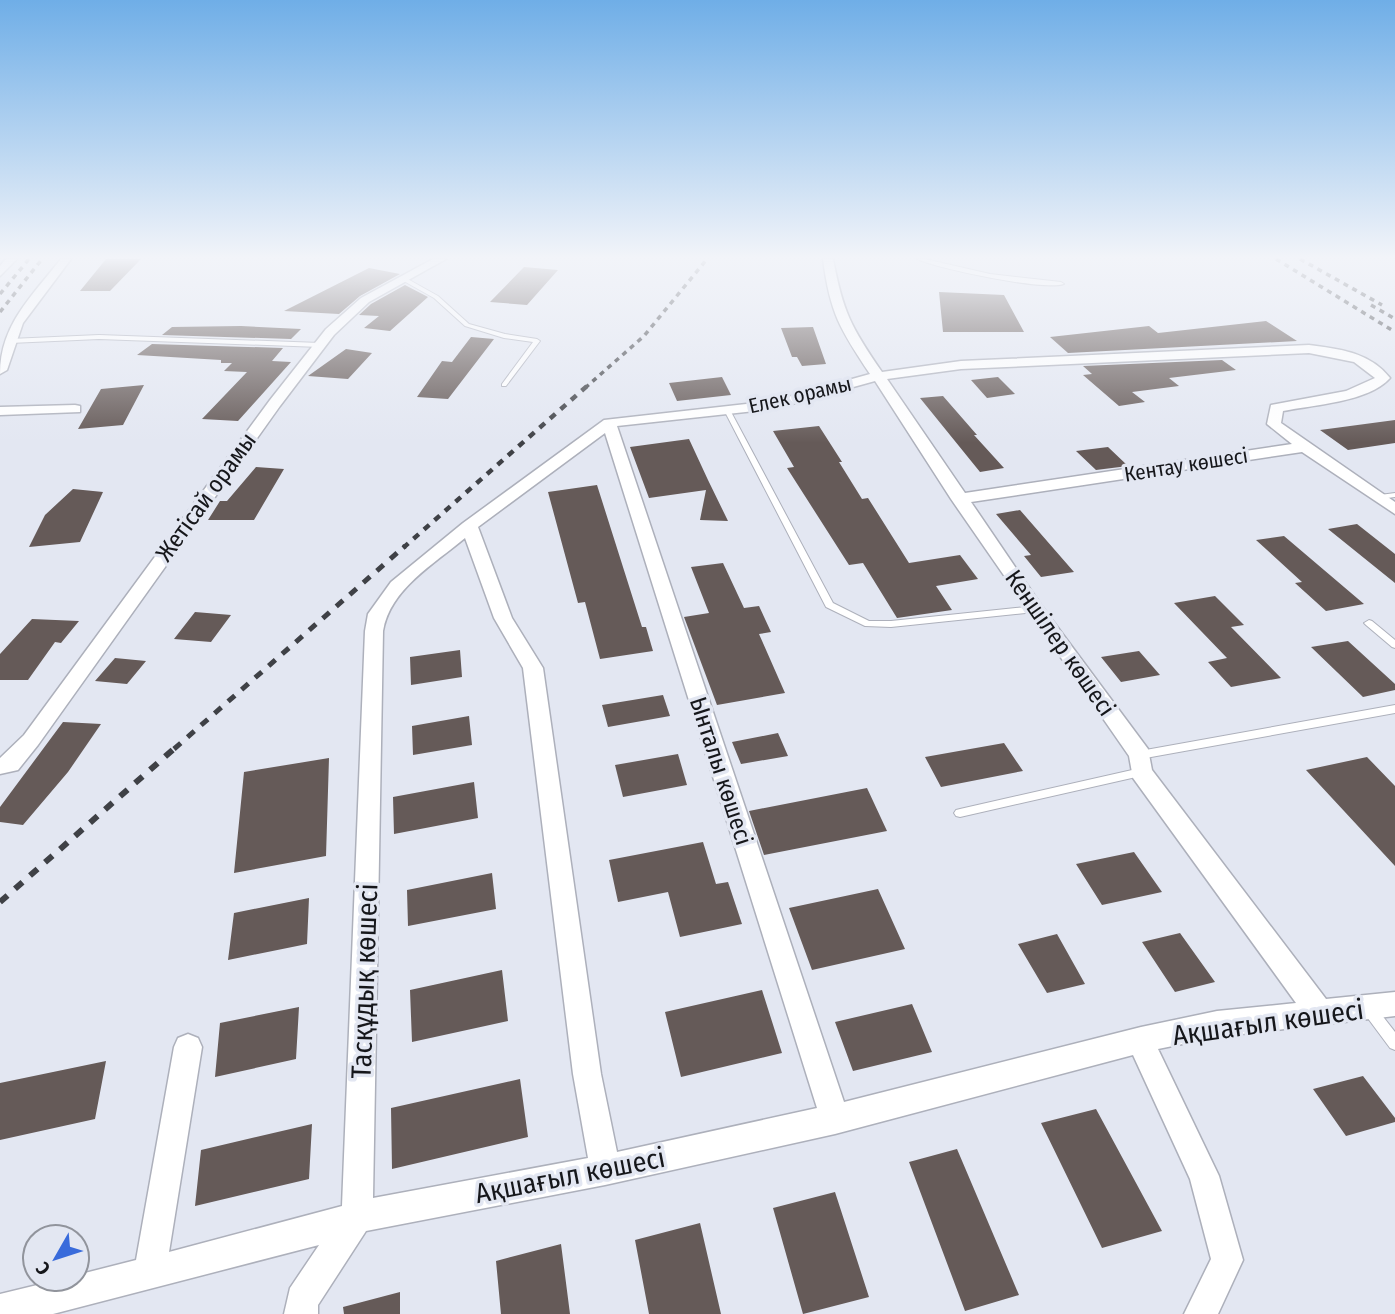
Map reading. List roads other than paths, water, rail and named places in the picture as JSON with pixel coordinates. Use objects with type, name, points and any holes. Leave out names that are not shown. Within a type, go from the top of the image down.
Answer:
[{"type":"street","points":[[0,370],[19,320]]},
{"type":"street","name":"Жетісай орамы","points":[[3,766],[31,740],[222,475],[320,345],[345,320]]},
{"type":"street","name":"Кеншілер көшесі","points":[[843,320],[959,499],[1141,764],[1319,1013]]},
{"type":"street","name":"Елек орамы","points":[[374,631],[377,614],[397,586],[469,526],[610,423],[774,405],[878,376],[961,365],[1308,349],[1341,353],[1366,362],[1383,378],[1378,384],[1351,393],[1276,408],[1274,425],[1305,447]]},
{"type":"street","points":[[0,411],[75,410]]},
{"type":"street","name":"Ынталы көшесі","points":[[610,423],[835,1119]]},
{"type":"street","points":[[1305,447],[1388,496],[1395,509]]},
{"type":"street","name":"Кентау көшесі","points":[[959,499],[1305,447]]},
{"type":"street","points":[[469,526],[503,618],[533,668],[585,1061],[605,1170]]},
{"type":"street","name":"Тасқұдық көшесі","points":[[357,1217],[374,631]]},
{"type":"street","name":"Ақшағыл көшесі","points":[[0,1311],[309,1233],[357,1217],[605,1170],[835,1119],[1141,1040],[1217,1024],[1382,1006]]},
{"type":"street","name":"Ақшағыл көшесі","points":[[1141,1040],[1153,1073],[1204,1176],[1227,1260],[1200,1314]]},
{"type":"street","points":[[150,1273],[188,1047]]},
{"type":"street","points":[[301,1314],[302,1300],[357,1217]]},
{"type":"lane","points":[[463,320],[504,336],[537,341],[504,385]]},
{"type":"lane","points":[[10,341],[99,337],[320,345]]},
{"type":"lane","points":[[727,410],[830,605],[868,624],[1035,609]]},
{"type":"lane","points":[[1369,623],[1395,645]]},
{"type":"lane","points":[[960,813],[1141,764],[1395,709]]},
{"type":"lane","points":[[1382,1006],[1395,1043]]},
{"type":"railway","points":[[585,388],[644,336],[657,320]]},
{"type":"railway","points":[[1376,320],[1395,332]]},
{"type":"railway","points":[[403,548],[587,386]]},
{"type":"railway","points":[[174,749],[405,546]]},
{"type":"railway","points":[[0,902],[176,747]]}]
